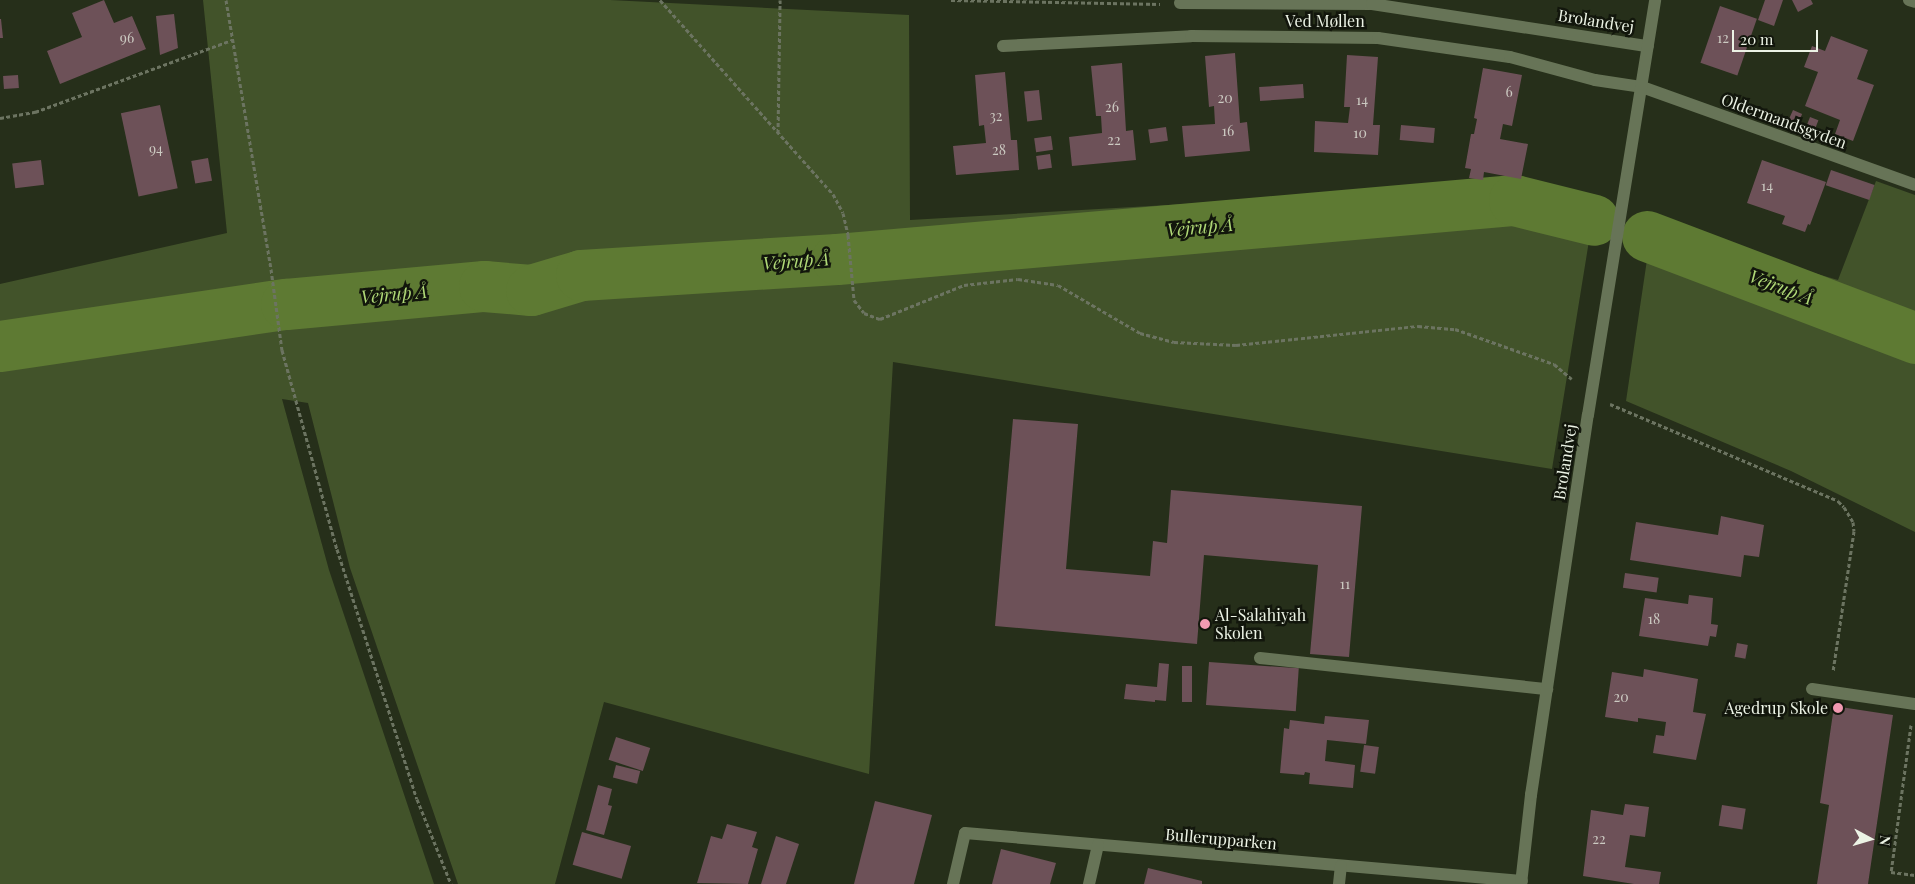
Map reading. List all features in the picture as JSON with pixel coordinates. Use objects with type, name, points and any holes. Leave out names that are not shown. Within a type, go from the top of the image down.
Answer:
[{"type":"street","name":"Brolandvej","points":[[1522,883],[1531,795],[1655,0]]},
{"type":"street","points":[[1909,0],[1915,2]]},
{"type":"street","name":"Brolandvej","points":[[1180,3],[1320,2],[1372,4],[1648,46]]},
{"type":"street","name":"Ved Møllen","points":[[1003,46],[1191,36],[1378,38],[1510,57],[1595,80],[1642,87]]},
{"type":"street","name":"Oldermandsgyden","points":[[1642,87],[1915,185]]},
{"type":"street","points":[[1260,658],[1547,689]]},
{"type":"street","points":[[1812,689],[1915,704]]},
{"type":"street","name":"Bullerupparken","points":[[952,884],[965,833],[1522,883]]},
{"type":"street","points":[[1089,884],[1098,845]]},
{"type":"street","points":[[1339,884],[1341,866]]},
{"type":"path","points":[[226,0],[271,269],[282,350],[337,549],[417,799],[451,884]]},
{"type":"path","points":[[660,0],[833,194],[843,213],[848,234],[854,300],[864,313],[880,319],[964,285],[1018,279],[1058,284],[1140,333],[1174,342],[1236,345],[1418,326],[1454,329],[1554,364],[1592,396],[1838,501],[1853,522],[1854,531],[1830,692]]},
{"type":"path","points":[[778,134],[780,0]]},
{"type":"path","points":[[951,0],[1180,3]]},
{"type":"path","points":[[0,118],[35,112],[232,40]]},
{"type":"path","points":[[1915,704],[1891,872],[1915,876]]},
{"type":"green space","points":[[203,0],[610,0],[909,15],[910,220],[1443,189],[1572,203],[1594,210],[1552,469],[893,362],[869,774],[604,702],[555,884],[458,884],[350,568],[308,403],[282,399],[329,570],[434,884],[0,884],[0,284],[227,233]]},
{"type":"green space","points":[[1876,181],[1915,195],[1915,532],[1791,471],[1626,401],[1652,226],[1838,280]]},
{"type":"building","points":[[104,0],[114,23],[132,16],[146,49],[60,84],[47,51],[82,37],[72,13]]},
{"type":"building","points":[[1765,0],[1783,0],[1774,26],[1758,20]]},
{"type":"building","points":[[1792,0],[1811,0],[1813,4],[1798,12]]},
{"type":"building","points":[[1720,6],[1757,19],[1737,75],[1700,63]]},
{"type":"building","points":[[174,14],[178,48],[160,55],[156,16]]},
{"type":"building","points":[[1,19],[3,38],[0,38]]},
{"type":"building","points":[[1831,36],[1868,50],[1857,79],[1874,85],[1853,141],[1835,134],[1840,120],[1805,106],[1818,72],[1804,67],[1812,46],[1825,51]]},
{"type":"building","points":[[1235,53],[1240,123],[1247,122],[1250,151],[1185,157],[1182,126],[1215,124],[1214,106],[1209,107],[1205,56]]},
{"type":"building","points":[[1347,55],[1378,57],[1373,125],[1380,125],[1378,155],[1314,152],[1315,121],[1348,123],[1350,107],[1344,107]]},
{"type":"building","points":[[1122,63],[1126,131],[1133,130],[1136,160],[1072,166],[1069,137],[1102,133],[1101,116],[1096,116],[1091,66]]},
{"type":"building","points":[[1483,68],[1522,75],[1512,126],[1503,124],[1500,139],[1528,144],[1521,179],[1484,172],[1483,180],[1469,178],[1471,169],[1465,168],[1471,134],[1474,134],[1477,119],[1474,118]]},
{"type":"building","points":[[1005,72],[1011,140],[1017,140],[1019,170],[956,175],[953,146],[986,143],[984,125],[979,126],[975,75]]},
{"type":"building","points":[[18,75],[19,88],[4,89],[3,76]]},
{"type":"building","points":[[1303,84],[1304,98],[1260,101],[1259,87]]},
{"type":"building","points":[[1039,90],[1042,120],[1027,121],[1024,92]]},
{"type":"building","points":[[160,105],[178,188],[139,196],[121,113]]},
{"type":"building","points":[[1793,110],[1802,114],[1796,127],[1787,123]]},
{"type":"building","points":[[1810,117],[1818,120],[1814,130],[1806,127]]},
{"type":"building","points":[[1401,125],[1435,128],[1434,143],[1400,140]]},
{"type":"building","points":[[1166,127],[1168,141],[1150,143],[1148,130]]},
{"type":"building","points":[[1051,136],[1053,150],[1036,152],[1034,138]]},
{"type":"building","points":[[1050,154],[1052,168],[1038,170],[1036,156]]},
{"type":"building","points":[[208,158],[212,181],[195,184],[191,161]]},
{"type":"building","points":[[41,160],[44,185],[15,188],[12,164]]},
{"type":"building","points":[[1762,160],[1826,182],[1810,225],[1808,224],[1805,232],[1782,224],[1785,216],[1747,203]]},
{"type":"building","points":[[1831,170],[1874,185],[1869,200],[1826,185]]},
{"type":"building","points":[[1013,419],[1078,424],[1066,569],[1150,576],[1153,541],[1167,543],[1171,490],[1362,506],[1349,657],[1310,654],[1318,565],[1204,555],[1197,644],[995,626]]},
{"type":"building","points":[[1721,516],[1764,525],[1759,557],[1744,555],[1741,577],[1630,560],[1636,522],[1718,535]]},
{"type":"building","points":[[1625,573],[1659,578],[1657,593],[1623,588]]},
{"type":"building","points":[[1689,595],[1713,598],[1711,624],[1718,625],[1716,637],[1710,636],[1708,646],[1639,636],[1645,598],[1688,604]]},
{"type":"building","points":[[1737,643],[1748,645],[1745,659],[1735,657]]},
{"type":"building","points":[[1209,662],[1299,668],[1296,711],[1206,705]]},
{"type":"building","points":[[1159,663],[1169,664],[1166,701],[1155,700],[1155,702],[1124,699],[1126,684],[1157,687]]},
{"type":"building","points":[[1182,666],[1192,666],[1192,702],[1182,702]]},
{"type":"building","points":[[1644,669],[1698,679],[1693,712],[1706,714],[1696,760],[1653,753],[1656,735],[1664,736],[1666,722],[1638,718],[1638,722],[1605,717],[1612,672],[1643,677]]},
{"type":"building","points":[[1834,706],[1893,715],[1868,884],[1817,884],[1829,805],[1820,803]]},
{"type":"building","points":[[1325,716],[1369,720],[1366,744],[1327,740],[1325,761],[1355,765],[1353,788],[1309,784],[1310,773],[1305,772],[1304,775],[1280,773],[1284,728],[1289,729],[1290,720],[1324,724]]},
{"type":"building","points":[[616,737],[650,748],[643,771],[609,760]]},
{"type":"building","points":[[1364,745],[1379,747],[1375,774],[1360,772]]},
{"type":"building","points":[[616,765],[640,771],[637,784],[613,778]]},
{"type":"building","points":[[598,785],[612,789],[608,805],[612,806],[604,835],[586,830]]},
{"type":"building","points":[[875,801],[932,815],[914,884],[854,884]]},
{"type":"building","points":[[1625,804],[1649,807],[1645,837],[1630,835],[1625,867],[1661,872],[1659,884],[1634,884],[1583,876],[1591,810],[1623,815]]},
{"type":"building","points":[[1722,805],[1746,809],[1742,829],[1719,826]]},
{"type":"building","points":[[727,824],[757,832],[752,847],[758,849],[748,884],[697,883],[711,836],[722,839]]},
{"type":"building","points":[[582,832],[631,846],[622,879],[573,865]]},
{"type":"building","points":[[776,836],[799,844],[786,884],[761,884]]},
{"type":"building","points":[[1001,849],[1056,863],[1050,884],[992,884]]},
{"type":"building","points":[[1148,868],[1202,881],[1202,884],[1144,884]]},
{"type":"waterway","name":"Vejrup Å","points":[[0,346],[286,304],[484,286],[531,290],[581,275],[837,259],[1514,200],[1594,220]]},
{"type":"waterway","name":"Vejrup Å","points":[[1647,236],[1915,338]]},
{"type":"place","name":"Al-Salahiyah Skolen","points":[[1205,624]]},
{"type":"place","name":"Agedrup Skole","points":[[1838,708]]}]
